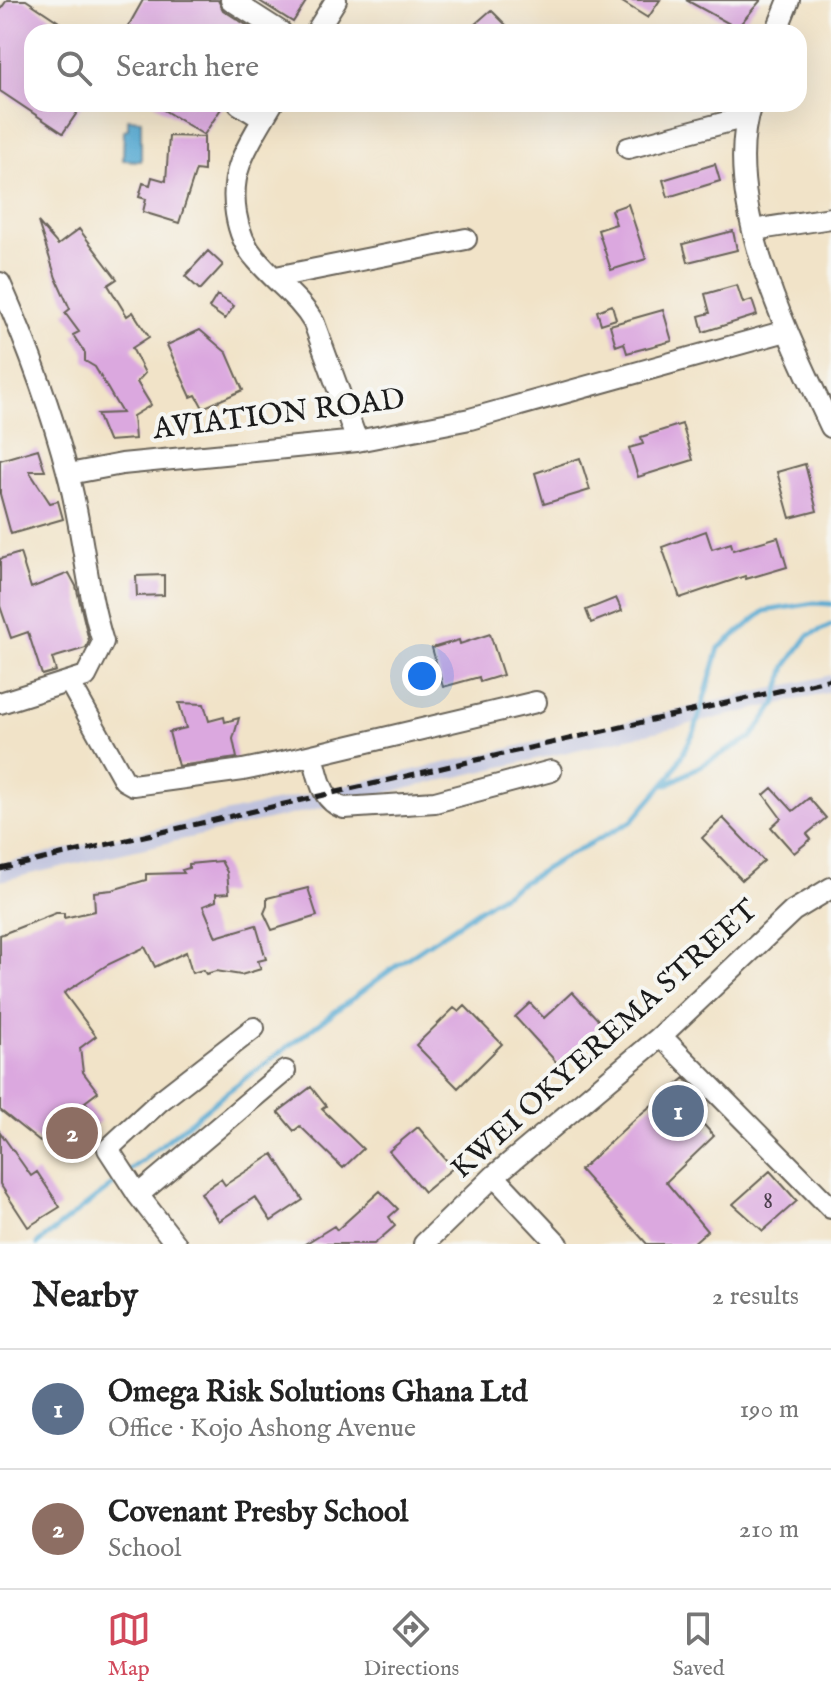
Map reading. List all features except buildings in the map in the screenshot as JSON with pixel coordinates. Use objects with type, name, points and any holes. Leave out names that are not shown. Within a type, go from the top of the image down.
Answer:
[{"type":"street","points":[[231,0],[268,24]]},
{"type":"street","points":[[321,24],[336,0]]},
{"type":"street","points":[[779,24],[789,0]]},
{"type":"street","points":[[267,112],[240,164],[235,187],[237,218],[254,258],[304,306],[314,323],[357,441]]},
{"type":"street","points":[[628,148],[745,112]]},
{"type":"street","points":[[748,112],[743,167],[753,230],[786,331],[831,426]]},
{"type":"street","points":[[753,230],[831,218]]},
{"type":"street","points":[[276,277],[466,239]]},
{"type":"street","points":[[0,283],[21,331],[69,474],[94,612],[103,642],[86,676],[0,703]]},
{"type":"street","name":"AVIATION ROAD","points":[[69,474],[122,464],[357,441],[470,419],[786,331]]},
{"type":"street","points":[[70,683],[124,780],[133,785],[243,770],[536,702]]},
{"type":"street","points":[[313,755],[324,794],[333,805],[344,808],[435,802],[551,771]]},
{"type":"street","name":"KWEI OKYEREMA STREET","points":[[424,1244],[494,1176],[661,1036],[793,911],[831,888]]},
{"type":"street","points":[[176,1244],[108,1149],[141,1116],[254,1028]]},
{"type":"street","points":[[661,1036],[831,1208]]},
{"type":"street","points":[[133,1187],[285,1071]]},
{"type":"street","points":[[494,1176],[558,1244]]},
{"type":"shaded area","points":[[831,675],[831,692],[0,881],[0,864]]},
{"type":"water","points":[[128,119],[141,120],[141,161],[123,160],[124,130],[128,129]]},
{"type":"waterway","points":[[129,1171],[227,1092],[400,963],[494,900],[632,821],[672,774],[695,730],[719,648],[765,611],[814,603],[831,604]]},
{"type":"waterway","points":[[666,785],[752,737],[775,704],[786,666],[808,636],[831,625]]},
{"type":"waterway","points":[[37,1244],[121,1178]]},
{"type":"railway","points":[[0,869],[831,679]]},
{"type":"place","name":"Omega Risk Solutions Ghana Ltd","points":[[678,1111]]},
{"type":"place","name":"Covenant Presby School","points":[[72,1133]]}]
